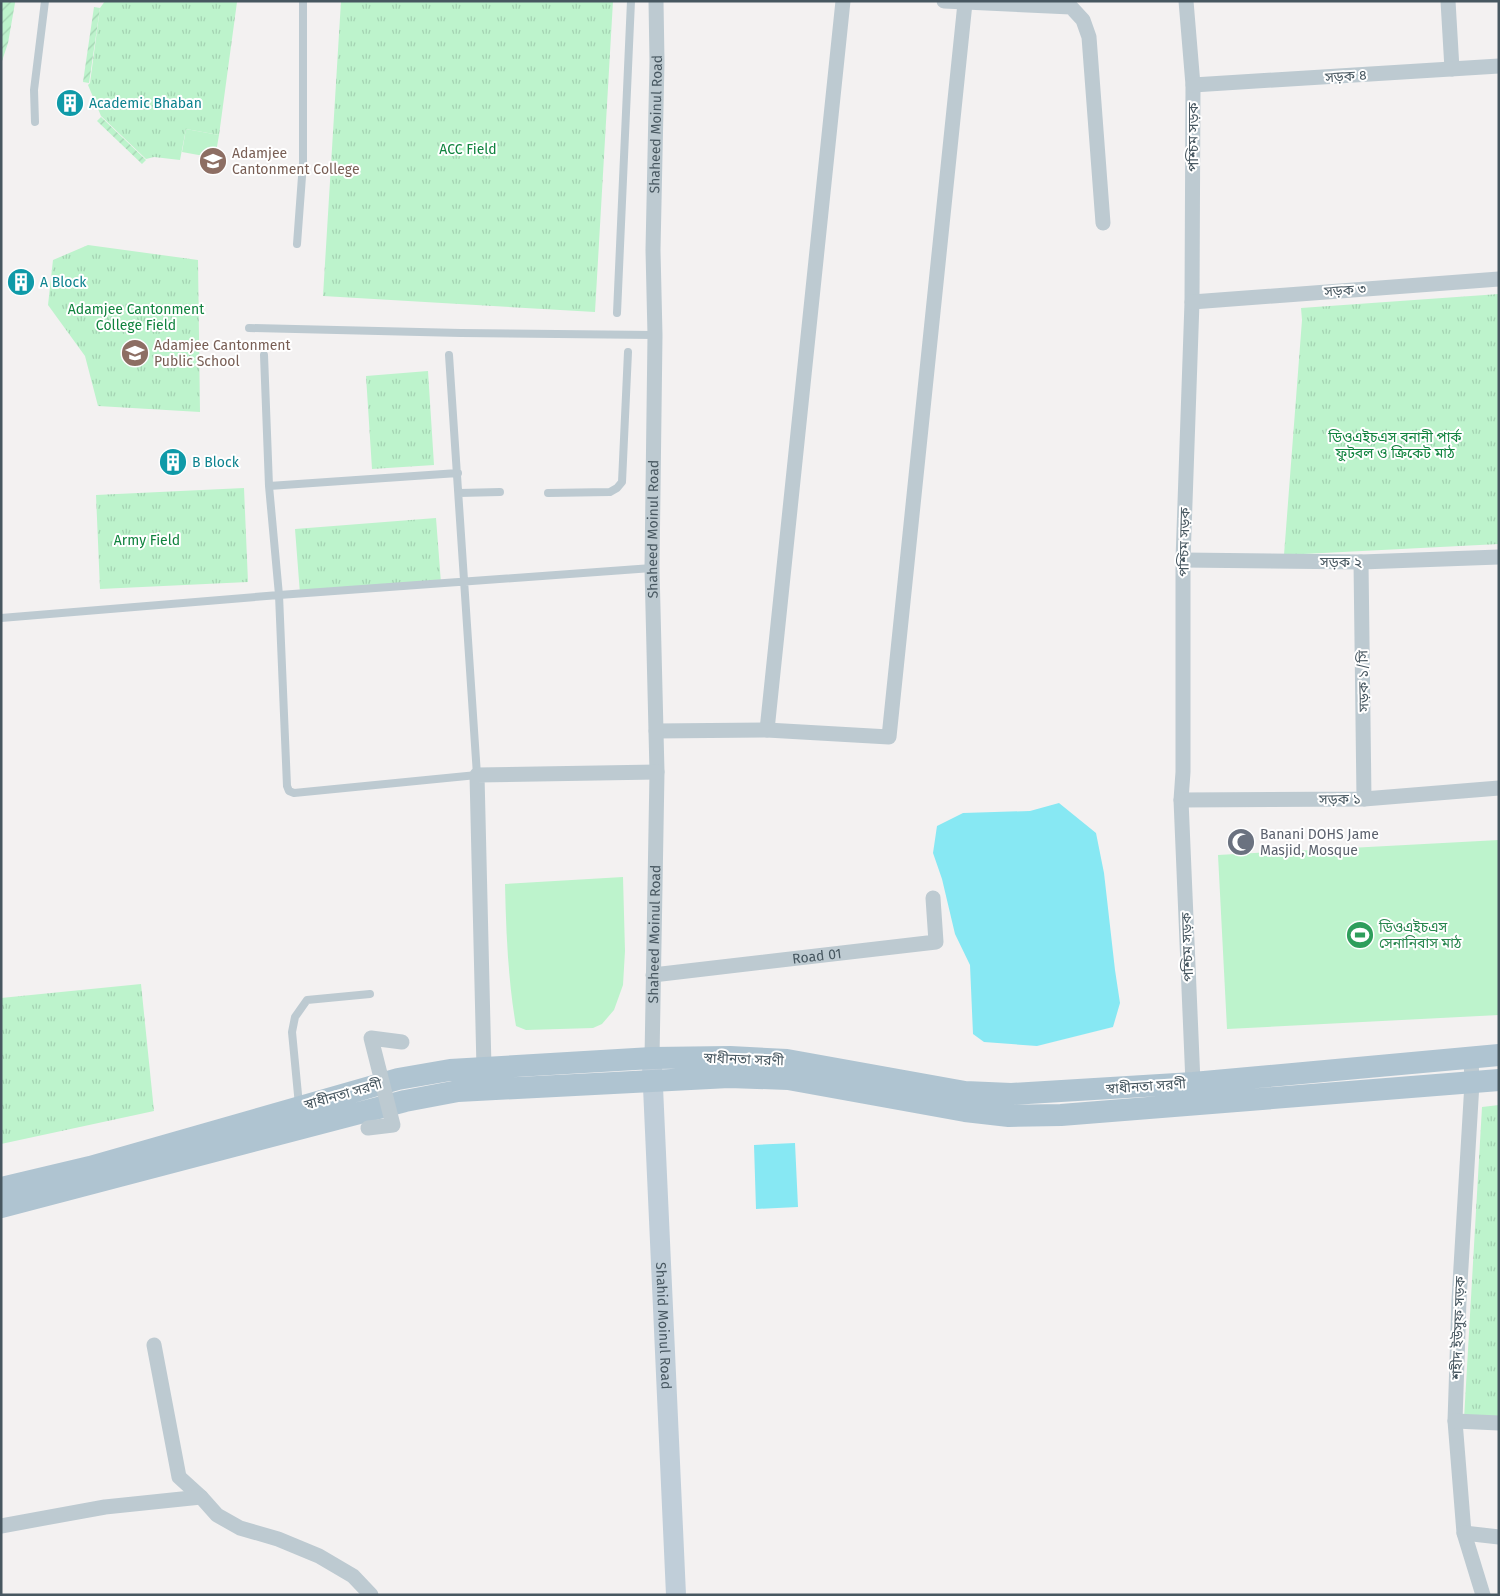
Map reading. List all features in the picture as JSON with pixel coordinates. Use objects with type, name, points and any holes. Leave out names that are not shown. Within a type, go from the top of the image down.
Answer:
[{"type":"main road","name":"স্বাধীনতা সরণী","points":[[1,1188],[90,1167],[398,1079],[450,1070],[652,1058],[730,1057],[787,1060],[965,1092],[1011,1094],[1192,1083],[1499,1055]]},
{"type":"main road","name":"স্বাধীনতা সরণী","points":[[1,1207],[405,1101],[458,1091],[729,1077],[788,1078],[965,1111],[1009,1116],[1062,1115],[1499,1080]]},
{"type":"street","name":"Shaheed Moinul Road","points":[[652,1058],[657,772],[652,568],[656,1]]},
{"type":"street","points":[[767,730],[843,1]]},
{"type":"street","points":[[944,1],[1071,7],[1083,20],[1089,37],[1103,223]]},
{"type":"street","name":"পশ্চিম সড়ক","points":[[1186,1],[1193,86],[1192,302],[1183,560],[1183,762],[1181,800],[1192,1083]]},
{"type":"street","points":[[1448,1],[1452,69]]},
{"type":"street","points":[[656,730],[767,730],[889,737],[966,3]]},
{"type":"street","name":"সড়ক ৪","points":[[1193,86],[1499,66]]},
{"type":"street","name":"সড়ক ৩","points":[[1192,302],[1499,279]]},
{"type":"street","name":"সড়ক ২","points":[[1183,560],[1361,562],[1499,558]]},
{"type":"street","name":"সড়ক ১/সি","points":[[1361,562],[1364,799]]},
{"type":"street","points":[[484,1068],[477,775],[657,772]]},
{"type":"street","name":"সড়ক ১","points":[[1181,800],[1364,799],[1499,788]]},
{"type":"street","name":"Road 01","points":[[653,975],[936,942],[933,898]]},
{"type":"street","points":[[368,1128],[392,1125],[371,1038],[402,1042]]},
{"type":"street","name":"Shahid Moinul Road","points":[[652,1058],[676,1595]]},
{"type":"street","name":"শহীদ ইউসুফ সড়ক","points":[[1471,1058],[1472,1083],[1459,1300],[1455,1421],[1464,1533],[1483,1595]]},
{"type":"street","points":[[154,1345],[179,1477],[217,1515],[240,1528],[278,1539],[319,1556],[353,1576],[372,1595]]},
{"type":"street","points":[[1455,1421],[1499,1423]]},
{"type":"street","points":[[1,1526],[105,1507],[201,1497]]},
{"type":"street","points":[[1464,1533],[1499,1536]]},
{"type":"lane","points":[[35,122],[34,90],[45,1]]},
{"type":"lane","points":[[297,244],[303,163],[303,1]]},
{"type":"lane","points":[[617,312],[631,1]]},
{"type":"lane","points":[[249,328],[655,335]]},
{"type":"lane","points":[[548,493],[610,492],[622,482],[628,352]]},
{"type":"lane","points":[[264,355],[269,486],[279,595],[287,786],[289,791],[294,793],[477,775],[449,355]]},
{"type":"lane","points":[[269,486],[458,473]]},
{"type":"lane","points":[[459,493],[500,492]]},
{"type":"lane","points":[[1,618],[279,595],[652,568]]},
{"type":"lane","points":[[299,1107],[292,1032],[295,1017],[307,1000],[370,994]]},
{"type":"green space","points":[[1,1],[15,1],[8,43],[1,64]]},
{"type":"green space","points":[[105,1],[237,2],[219,135],[186,129],[180,160],[154,157],[146,159],[101,116],[88,85],[90,83],[100,8]]},
{"type":"green space","name":"ACC Field","points":[[341,1],[613,1],[595,312],[323,296]]},
{"type":"green space","points":[[94,7],[100,8],[89,83],[83,82]]},
{"type":"green space","points":[[101,117],[146,160],[142,164],[97,121]]},
{"type":"green space","points":[[186,129],[219,135],[215,158],[182,152]]},
{"type":"green space","name":"Adamjee Cantonment College Field","points":[[88,245],[198,260],[200,412],[98,406],[85,356],[48,305],[53,260]]},
{"type":"green space","name":"ডিওএইচএস বনানী পার্ক ফুটবল ও ক্রিকেট মাঠ","points":[[1499,294],[1499,544],[1284,555],[1302,320],[1301,308]]},
{"type":"green space","points":[[428,371],[434,465],[372,469],[366,376]]},
{"type":"green space","name":"Army Field","points":[[244,488],[248,582],[100,589],[96,495]]},
{"type":"green space","points":[[436,518],[441,583],[300,594],[295,529]]},
{"type":"green space","name":"ডিওএইচএস সেনানিবাস মাঠ","points":[[1499,840],[1499,1015],[1227,1029],[1218,855]]},
{"type":"green space","points":[[623,877],[625,951],[623,985],[614,1010],[602,1024],[593,1028],[526,1030],[516,1026],[508,955],[505,884]]},
{"type":"green space","points":[[141,984],[154,1111],[1,1144],[1,998]]},
{"type":"green space","points":[[1499,1105],[1499,1421],[1464,1419],[1482,1107]]},
{"type":"water","points":[[1059,803],[1096,833],[1104,873],[1120,1003],[1113,1027],[1037,1046],[984,1042],[973,1034],[970,965],[955,934],[942,879],[933,853],[937,826],[963,813],[1030,811]]},
{"type":"water","points":[[795,1143],[798,1207],[756,1209],[754,1145]]},
{"type":"place","name":"Academic Bhaban","points":[[70,103]]},
{"type":"place","name":"Adamjee Cantonment College","points":[[213,161]]},
{"type":"place","name":"A Block","points":[[21,282]]},
{"type":"place","name":"Adamjee Cantonment Public School","points":[[135,353]]},
{"type":"place","name":"B Block","points":[[173,462]]},
{"type":"place","name":"Banani DOHS Jame Masjid, Mosque","points":[[1241,842]]},
{"type":"place","name":"ডিওএইচএস সেনানিবাস মাঠ","points":[[1360,935]]}]
